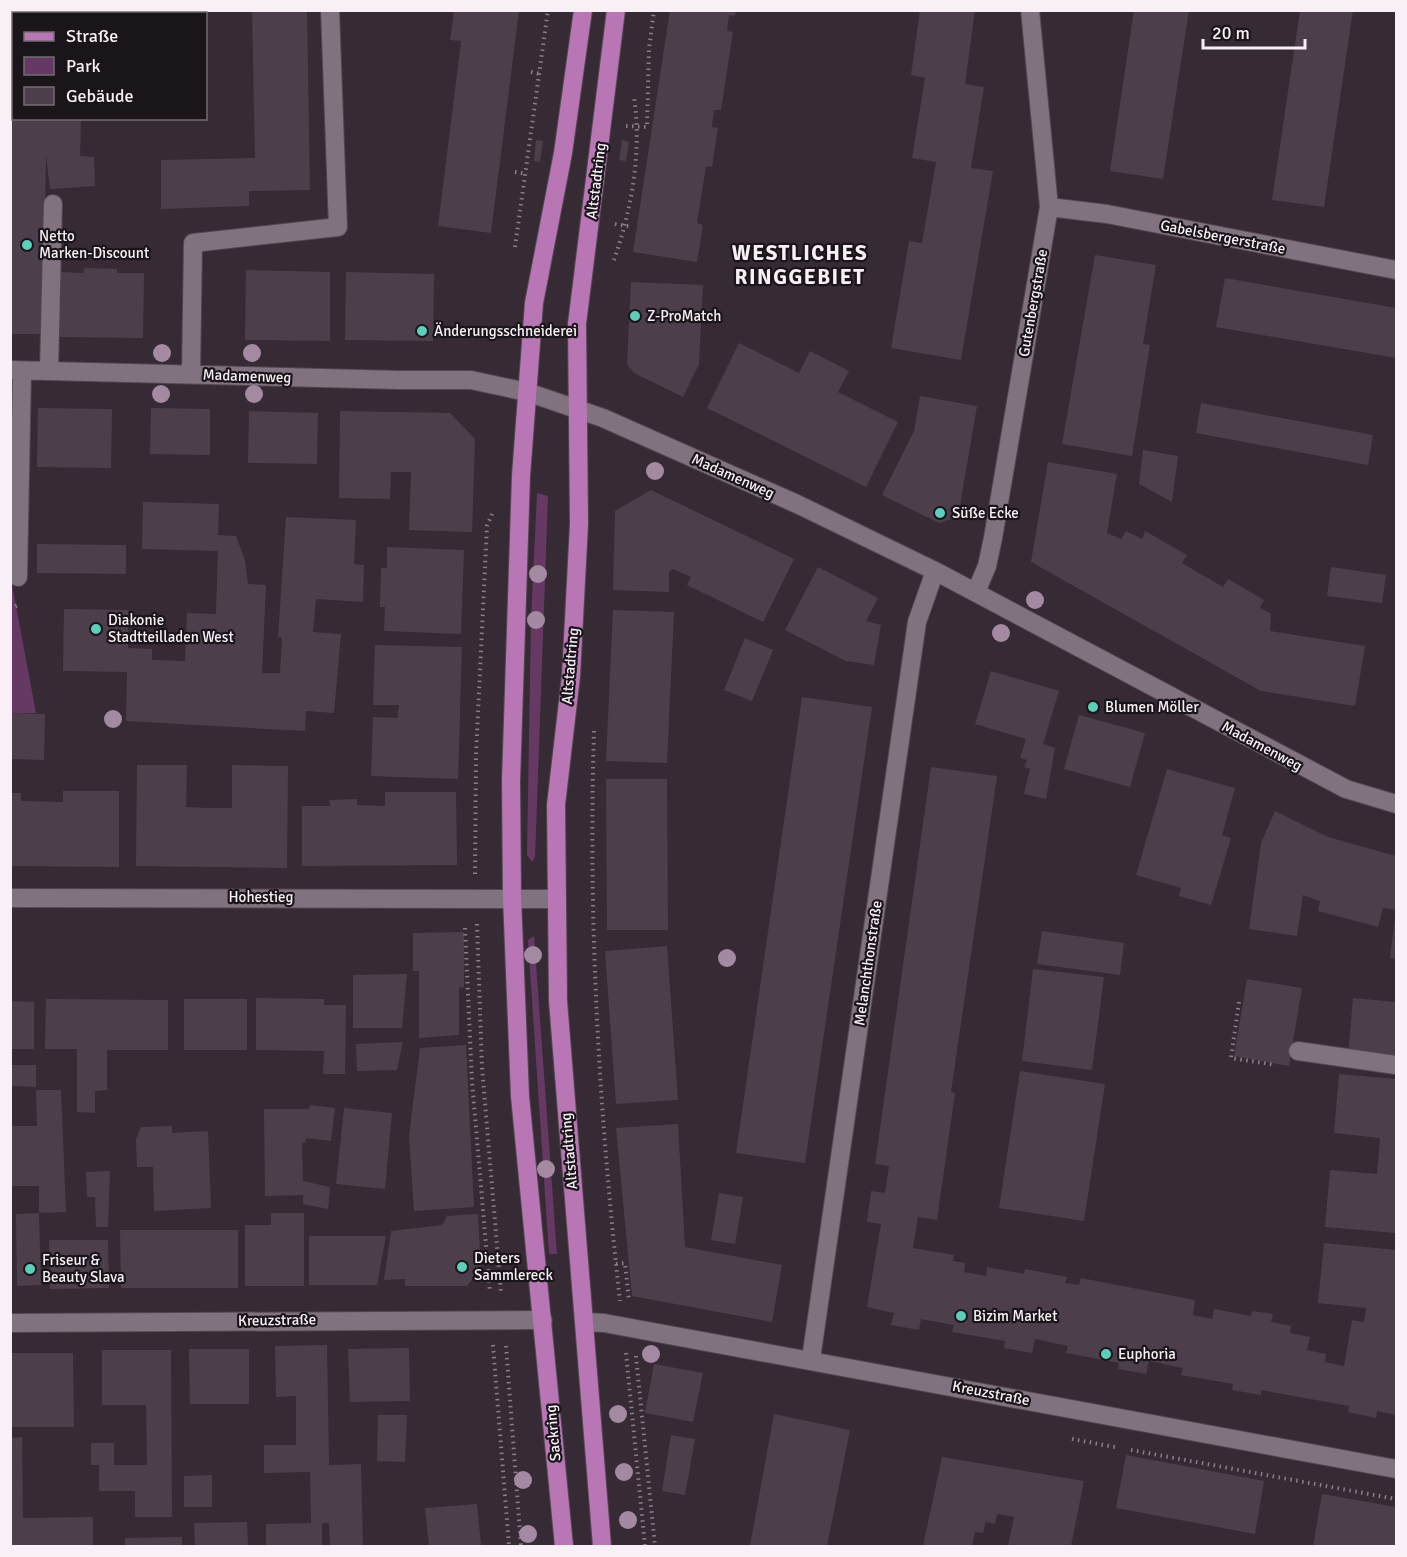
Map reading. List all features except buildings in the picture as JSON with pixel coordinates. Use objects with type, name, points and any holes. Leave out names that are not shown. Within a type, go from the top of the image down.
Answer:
[{"type":"main road","points":[[543,1320],[520,1096],[512,897],[513,660],[521,476],[537,284],[563,153],[583,10]]},
{"type":"main road","name":"Altstadtring","points":[[585,1322],[565,1104],[555,899],[556,805],[571,676],[576,583],[580,409],[577,324],[616,10]]},
{"type":"main road","name":"Sackring","points":[[543,1320],[564,1546]]},
{"type":"main road","points":[[585,1322],[602,1546]]},
{"type":"street","points":[[190,374],[193,243],[339,227],[330,10]]},
{"type":"street","name":"Gutenbergstraße","points":[[976,592],[987,566],[993,538],[1049,207],[1030,10]]},
{"type":"street","points":[[49,371],[52,204]]},
{"type":"street","name":"Gabelsbergerstraße","points":[[1049,207],[1107,214],[1396,270]]},
{"type":"street","points":[[16,371],[18,577]]},
{"type":"street","name":"Madamenweg","points":[[16,371],[471,380],[527,392],[580,409],[797,504],[976,592],[1346,789],[1396,804]]},
{"type":"street","name":"Melanchthonstraße","points":[[811,1359],[917,622],[935,571]]},
{"type":"street","name":"Hohestieg","points":[[10,897],[512,897],[555,899]]},
{"type":"street","points":[[1298,1051],[1396,1065]]},
{"type":"street","name":"Kreuzstraße","points":[[10,1323],[504,1318],[543,1320]]},
{"type":"street","name":"Kreuzstraße","points":[[585,1322],[627,1318],[811,1359],[1396,1469]]},
{"type":"path","points":[[515,172],[528,174],[548,10]]},
{"type":"path","points":[[638,126],[647,127],[649,49],[654,10]]},
{"type":"path","points":[[531,72],[542,74]]},
{"type":"path","points":[[612,265],[626,226],[637,148],[638,126],[633,91]]},
{"type":"path","points":[[616,224],[632,227]]},
{"type":"path","points":[[494,510],[486,526],[476,743],[475,898],[482,1068],[521,1546]]},
{"type":"path","points":[[594,722],[593,942],[599,1056],[616,1263],[627,1318]]},
{"type":"path","points":[[465,928],[472,1081],[490,1292]]},
{"type":"path","points":[[1239,1002],[1239,1017],[1231,1058],[1296,1067],[1298,1051]]},
{"type":"path","points":[[616,1263],[625,1263],[627,1318]]},
{"type":"path","points":[[493,1344],[509,1546]]},
{"type":"path","points":[[626,1354],[645,1546]]},
{"type":"path","points":[[636,1356],[655,1546]]},
{"type":"green space","points":[[537,493],[548,496],[535,857],[532,862],[527,855],[531,619]]},
{"type":"green space","points":[[11,579],[36,713],[11,713]]},
{"type":"green space","points":[[534,936],[557,1254],[549,1254],[528,940]]},
{"type":"place","name":"Netto Marken-Discount","points":[[27,245]]},
{"type":"place","name":"Z-ProMatch","points":[[635,316]]},
{"type":"place","name":"Änderungsschneiderei","points":[[422,331]]},
{"type":"place","name":"Süße Ecke","points":[[940,513]]},
{"type":"place","name":"Diakonie Stadtteilladen West","points":[[96,629]]},
{"type":"place","name":"Blumen Möller","points":[[1093,707]]},
{"type":"place","name":"Dieters Sammlereck","points":[[462,1267]]},
{"type":"place","name":"Friseur & Beauty Slava","points":[[30,1269]]},
{"type":"place","name":"Bizim Market","points":[[961,1316]]},
{"type":"place","name":"Euphoria","points":[[1106,1354]]},
{"type":"district","name":"WESTLICHES RINGGEBIET","points":[[800,265]]}]
